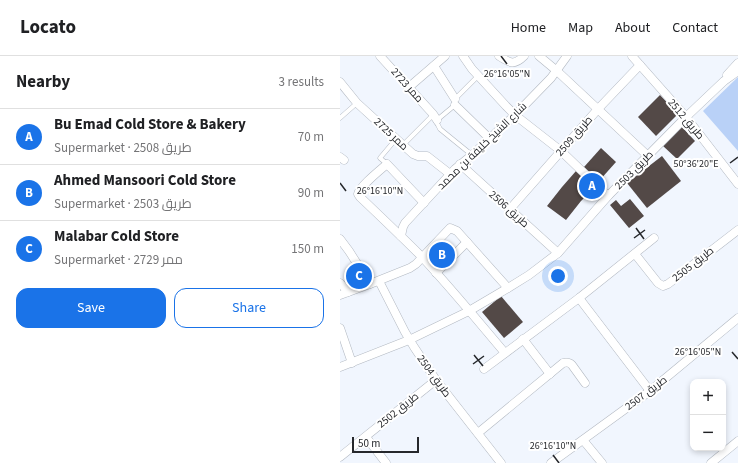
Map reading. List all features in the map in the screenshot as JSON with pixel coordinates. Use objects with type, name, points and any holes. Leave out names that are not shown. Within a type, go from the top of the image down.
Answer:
[{"type":"street","name":"ممر 2723","points":[[380,56],[436,119]]},
{"type":"street","points":[[408,88],[445,56]]},
{"type":"street","points":[[463,56],[472,70],[515,115],[561,151],[608,196]]},
{"type":"street","points":[[499,56],[511,63],[516,63],[524,56]]},
{"type":"street","points":[[539,56],[648,156]]},
{"type":"street","name":"شارع الشيخ خليفة بن محمد","points":[[401,236],[405,223],[450,174],[515,115],[557,71],[567,56]]},
{"type":"street","name":"طريق 2512","points":[[632,56],[686,118],[738,184]]},
{"type":"street","name":"طريق 2503","points":[[724,81],[727,75],[738,63]]},
{"type":"street","name":"طريق 2509","points":[[510,209],[598,109],[640,65]]},
{"type":"street","points":[[434,66],[455,102],[489,138]]},
{"type":"street","name":"طريق 2503","points":[[340,367],[409,340],[469,311],[529,275],[558,253],[608,196],[724,81],[738,71]]},
{"type":"street","name":"ممر 2725","points":[[340,82],[357,102],[413,154],[418,156],[427,156],[450,174]]},
{"type":"street","points":[[424,203],[387,164],[358,192],[358,194],[436,273],[504,353]]},
{"type":"street","name":"طريق 2506","points":[[460,164],[558,253]]},
{"type":"street","points":[[340,284],[344,294],[410,268],[422,258],[450,228],[457,231],[508,288]]},
{"type":"street","name":"طريق 2505","points":[[635,254],[658,283],[663,286],[668,284],[738,230]]},
{"type":"street","points":[[484,369],[654,238]]},
{"type":"street","points":[[340,239],[370,284]]},
{"type":"street","points":[[436,273],[467,242]]},
{"type":"street","name":"طريق 2504","points":[[379,281],[409,340],[436,380],[501,463]]},
{"type":"street","points":[[578,298],[650,391]]},
{"type":"street","name":"طريق 2507","points":[[551,463],[650,391],[738,318]]},
{"type":"street","points":[[340,328],[352,363]]},
{"type":"street","points":[[523,340],[550,374]]},
{"type":"street","points":[[478,433],[563,363],[569,363],[586,383]]},
{"type":"street","name":"طريق 2502","points":[[340,456],[436,380]]},
{"type":"street","points":[[366,436],[386,463]]},
{"type":"street","points":[[583,440],[602,463]]},
{"type":"street","points":[[711,463],[738,442]]},
{"type":"lane","points":[[403,145],[455,102],[478,76]]},
{"type":"lane","points":[[340,118],[357,102]]},
{"type":"lane","name":"ممر 2723","points":[[436,119],[440,129],[472,155]]},
{"type":"lane","points":[[387,164],[380,158],[396,139]]},
{"type":"shaded area","points":[[738,77],[738,151],[703,111]]},
{"type":"building","points":[[660,95],[678,114],[656,136],[638,117]]},
{"type":"building","points":[[681,126],[695,141],[677,159],[662,145]]},
{"type":"building","points":[[601,148],[616,162],[599,181],[584,167]]},
{"type":"building","points":[[662,156],[681,181],[647,208],[627,183]]},
{"type":"building","points":[[576,171],[595,187],[581,201],[566,220],[547,206]]},
{"type":"building","points":[[630,199],[644,216],[629,228],[610,205],[616,200],[621,206]]},
{"type":"building","points":[[501,296],[523,322],[504,338],[482,312]]},
{"type":"place","name":"Bu Emad Cold Store & Bakery","points":[[592,186]]},
{"type":"place","name":"Ahmed Mansoori Cold Store","points":[[442,255]]},
{"type":"place","name":"Malabar Cold Store","points":[[359,276]]}]
